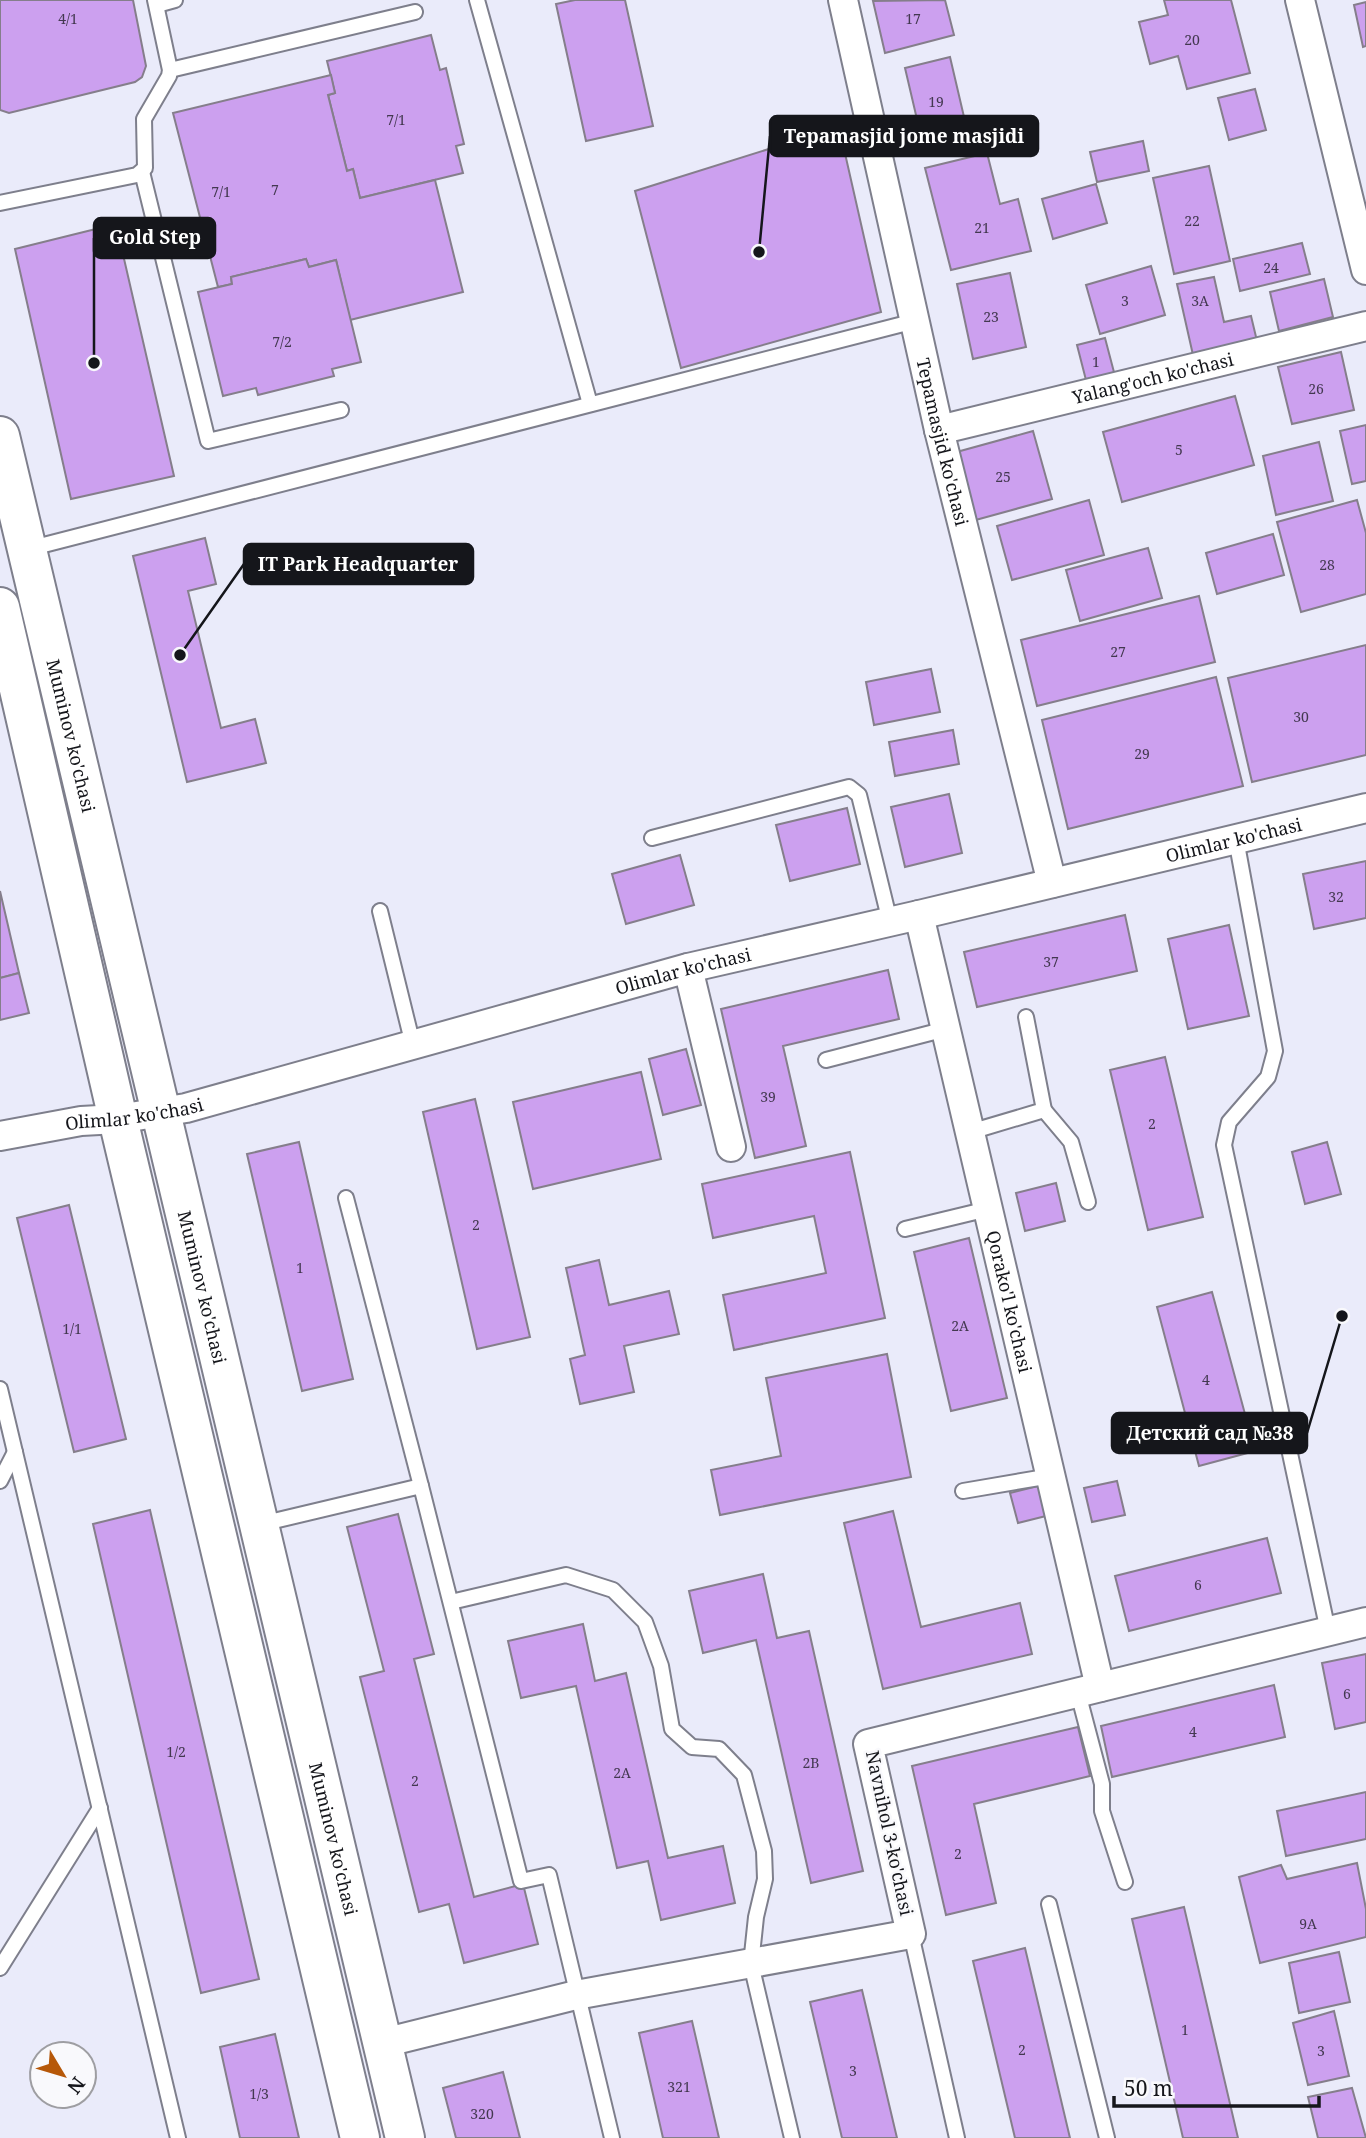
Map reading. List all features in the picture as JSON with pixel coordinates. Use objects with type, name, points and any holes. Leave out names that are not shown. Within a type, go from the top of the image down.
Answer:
[{"type":"main road","name":"Muminov ko'chasi","points":[[0,436],[405,2138]]},
{"type":"main road","points":[[0,607],[118,1119],[360,2138]]},
{"type":"street","name":"Tepamasjid ko'chasi","points":[[843,0],[939,430],[1052,883]]},
{"type":"street","points":[[1300,0],[1366,270]]},
{"type":"street","name":"Yalang'och ko'chasi","points":[[939,430],[1366,326]]},
{"type":"street","name":"Olimlar ko'chasi","points":[[0,1136],[81,1121],[163,1113],[688,968],[1366,808]]},
{"type":"street","name":"Qorako'l ko'chasi","points":[[919,915],[1051,1476],[1089,1690]]},
{"type":"street","points":[[688,968],[731,1147]]},
{"type":"street","name":"Navnihol 3-ko'chasi","points":[[383,2043],[576,1995],[911,1934],[868,1744],[1366,1622]]},
{"type":"lane","points":[[0,203],[142,172],[145,167],[144,119],[170,70],[156,2],[175,0]]},
{"type":"lane","points":[[477,0],[590,404]]},
{"type":"lane","points":[[170,70],[415,12]]},
{"type":"lane","points":[[142,172],[208,441],[341,410]]},
{"type":"lane","points":[[27,549],[915,321]]},
{"type":"lane","points":[[652,838],[849,787],[859,795],[890,922]]},
{"type":"lane","points":[[1236,839],[1275,1051],[1268,1077],[1229,1122],[1224,1145],[1328,1631]]},
{"type":"lane","points":[[380,911],[413,1045]]},
{"type":"lane","points":[[1026,1017],[1044,1110],[1070,1142],[1087,1202]]},
{"type":"lane","points":[[826,1060],[946,1029]]},
{"type":"lane","points":[[970,1132],[1044,1110]]},
{"type":"lane","points":[[346,1198],[521,1881],[549,1875],[612,2138]]},
{"type":"lane","points":[[905,1228],[988,1209]]},
{"type":"lane","points":[[0,1389],[178,2138]]},
{"type":"lane","points":[[0,1481],[15,1452]]},
{"type":"lane","points":[[962,1491],[1051,1476]]},
{"type":"lane","points":[[260,1525],[421,1486]]},
{"type":"lane","points":[[451,1602],[566,1575],[613,1590],[646,1622],[661,1666],[672,1729],[692,1747],[719,1749],[744,1775],[764,1851],[765,1879],[756,1917],[751,1964],[792,2138]]},
{"type":"lane","points":[[1089,1690],[1102,1784],[1102,1811],[1125,1882]]},
{"type":"lane","points":[[0,1968],[100,1808]]},
{"type":"lane","points":[[1049,1904],[1107,2138]]},
{"type":"lane","points":[[911,1934],[957,2138]]},
{"type":"lane","points":[[164,2138],[175,2123]]},
{"type":"building","points":[[0,0],[131,0],[139,39],[0,71]]},
{"type":"building","points":[[0,0],[133,0],[146,66],[142,77],[135,82],[9,113],[0,110]]},
{"type":"building","points":[[575,0],[625,0],[653,126],[586,141],[556,4]]},
{"type":"building","points":[[945,0],[954,35],[885,53],[873,1]]},
{"type":"building","points":[[1164,0],[1231,0],[1250,73],[1187,89],[1178,56],[1150,64],[1139,22],[1168,15]]},
{"type":"building","points":[[1366,2],[1366,46],[1363,47],[1354,5]]},
{"type":"building","points":[[431,35],[440,70],[446,68],[464,144],[456,146],[463,173],[360,198],[353,169],[347,171],[328,95],[335,93],[327,61]]},
{"type":"building","points":[[950,57],[968,134],[923,145],[905,68]]},
{"type":"building","points":[[331,75],[335,93],[328,95],[347,171],[353,169],[360,198],[435,180],[463,292],[350,320],[336,260],[309,267],[306,259],[231,277],[232,284],[218,287],[173,113]]},
{"type":"building","points":[[1255,89],[1266,130],[1229,140],[1218,98]]},
{"type":"building","points":[[839,127],[881,312],[681,368],[635,191]]},
{"type":"building","points":[[1143,141],[1149,171],[1097,182],[1090,152]]},
{"type":"building","points":[[987,153],[1000,204],[1018,199],[1031,251],[951,270],[925,168]]},
{"type":"building","points":[[1209,166],[1230,261],[1174,274],[1153,178]]},
{"type":"building","points":[[1096,184],[1107,223],[1053,239],[1042,199]]},
{"type":"building","points":[[116,224],[174,476],[71,499],[15,249]]},
{"type":"building","points":[[1302,243],[1310,274],[1240,291],[1233,259]]},
{"type":"building","points":[[306,259],[309,267],[336,260],[361,362],[332,369],[334,376],[258,395],[256,388],[223,396],[198,292],[232,284],[231,277]]},
{"type":"building","points":[[1151,266],[1165,315],[1100,334],[1086,285]]},
{"type":"building","points":[[1010,273],[1026,347],[973,359],[957,284]]},
{"type":"building","points":[[1214,277],[1224,322],[1251,316],[1257,341],[1193,355],[1177,284]]},
{"type":"building","points":[[1324,279],[1333,317],[1279,331],[1270,292]]},
{"type":"building","points":[[1105,338],[1115,376],[1087,384],[1077,345]]},
{"type":"building","points":[[1341,352],[1354,410],[1292,424],[1278,367]]},
{"type":"building","points":[[1235,396],[1254,465],[1122,502],[1103,432]]},
{"type":"building","points":[[1366,425],[1366,481],[1352,484],[1340,431]]},
{"type":"building","points":[[1033,431],[1052,499],[972,521],[953,453]]},
{"type":"building","points":[[1319,442],[1333,501],[1276,515],[1263,456]]},
{"type":"building","points":[[1089,500],[1104,555],[1012,580],[997,526]]},
{"type":"building","points":[[1357,500],[1366,533],[1366,594],[1301,612],[1277,522]]},
{"type":"building","points":[[1273,534],[1284,575],[1217,594],[1206,553]]},
{"type":"building","points":[[205,538],[216,584],[188,591],[221,728],[255,719],[266,763],[187,782],[133,556]]},
{"type":"building","points":[[1148,548],[1162,598],[1080,621],[1066,570]]},
{"type":"building","points":[[1199,596],[1215,662],[1037,706],[1021,640]]},
{"type":"building","points":[[1366,645],[1366,755],[1252,782],[1228,678]]},
{"type":"building","points":[[931,669],[940,712],[874,725],[866,682]]},
{"type":"building","points":[[1216,677],[1243,786],[1068,829],[1042,720]]},
{"type":"building","points":[[953,730],[959,764],[895,776],[889,742]]},
{"type":"building","points":[[949,794],[962,853],[905,867],[891,807]]},
{"type":"building","points":[[847,808],[860,864],[790,881],[776,825]]},
{"type":"building","points":[[680,855],[694,905],[626,924],[612,874]]},
{"type":"building","points":[[1366,861],[1366,918],[1314,929],[1303,874]]},
{"type":"building","points":[[0,891],[19,973],[0,978]]},
{"type":"building","points":[[1125,915],[1137,971],[977,1007],[964,952]]},
{"type":"building","points":[[1229,925],[1249,1016],[1188,1029],[1168,939]]},
{"type":"building","points":[[888,970],[899,1019],[783,1046],[806,1146],[755,1158],[721,1009]]},
{"type":"building","points":[[19,973],[29,1013],[0,1020],[0,978]]},
{"type":"building","points":[[686,1049],[701,1105],[663,1115],[649,1059]]},
{"type":"building","points":[[1165,1057],[1203,1217],[1148,1230],[1110,1070]]},
{"type":"building","points":[[641,1072],[661,1159],[533,1189],[513,1102]]},
{"type":"building","points":[[475,1099],[530,1337],[477,1349],[423,1112]]},
{"type":"building","points":[[299,1142],[353,1379],[302,1391],[247,1154]]},
{"type":"building","points":[[1327,1142],[1341,1194],[1305,1204],[1292,1152]]},
{"type":"building","points":[[850,1152],[885,1318],[734,1350],[723,1295],[826,1273],[814,1216],[713,1238],[702,1184]]},
{"type":"building","points":[[1056,1183],[1065,1221],[1025,1231],[1016,1193]]},
{"type":"building","points":[[69,1205],[126,1439],[74,1452],[17,1218]]},
{"type":"building","points":[[969,1238],[1007,1398],[951,1411],[914,1252]]},
{"type":"building","points":[[599,1260],[609,1305],[669,1291],[679,1334],[624,1346],[634,1392],[580,1404],[570,1359],[585,1355],[566,1268]]},
{"type":"building","points":[[1212,1292],[1255,1451],[1199,1466],[1157,1307]]},
{"type":"building","points":[[887,1354],[911,1477],[720,1515],[711,1470],[781,1456],[766,1378]]},
{"type":"building","points":[[1117,1481],[1125,1515],[1092,1522],[1084,1488]]},
{"type":"building","points":[[1042,1485],[1050,1515],[1018,1523],[1010,1493]]},
{"type":"building","points":[[150,1510],[259,1979],[201,1993],[93,1524]]},
{"type":"building","points":[[893,1511],[921,1627],[1020,1603],[1032,1654],[883,1689],[844,1523]]},
{"type":"building","points":[[398,1514],[434,1654],[414,1659],[474,1897],[523,1884],[538,1944],[464,1963],[449,1904],[419,1912],[360,1677],[384,1671],[347,1527]]},
{"type":"building","points":[[1267,1538],[1281,1593],[1129,1631],[1115,1576]]},
{"type":"building","points":[[763,1574],[777,1638],[809,1631],[863,1871],[811,1883],[756,1640],[703,1653],[689,1591]]},
{"type":"building","points":[[583,1624],[595,1681],[626,1673],[668,1858],[723,1846],[735,1903],[661,1920],[648,1861],[617,1868],[576,1686],[521,1698],[508,1641]]},
{"type":"building","points":[[1366,1654],[1366,1722],[1335,1729],[1322,1663]]},
{"type":"building","points":[[1274,1685],[1285,1737],[1112,1777],[1101,1726]]},
{"type":"building","points":[[1078,1727],[1090,1776],[974,1804],[996,1903],[946,1915],[912,1766]]},
{"type":"building","points":[[1366,1792],[1366,1839],[1286,1856],[1277,1811]]},
{"type":"building","points":[[1357,1863],[1366,1909],[1366,1937],[1260,1963],[1239,1877],[1281,1865],[1287,1879]]},
{"type":"building","points":[[1184,1907],[1238,2138],[1183,2138],[1132,1919]]},
{"type":"building","points":[[1025,1948],[1070,2138],[1015,2138],[973,1961]]},
{"type":"building","points":[[1339,1952],[1350,2002],[1299,2013],[1289,1963]]},
{"type":"building","points":[[862,1990],[897,2138],[842,2138],[810,2002]]},
{"type":"building","points":[[1334,2011],[1349,2076],[1308,2085],[1293,2023]]},
{"type":"building","points":[[692,2021],[719,2138],[663,2138],[639,2033]]},
{"type":"building","points":[[275,2034],[299,2138],[240,2138],[220,2047]]},
{"type":"building","points":[[503,2072],[520,2138],[456,2138],[443,2088]]},
{"type":"building","points":[[1352,2088],[1366,2138],[1318,2138],[1308,2097]]},
{"type":"place","name":"Tepamasjid jome masjidi","points":[[759,252]]},
{"type":"place","name":"Gold Step","points":[[94,363]]},
{"type":"place","name":"IT Park Headquarter","points":[[180,655]]},
{"type":"place","name":"Детский сад №38","points":[[1342,1316]]}]
